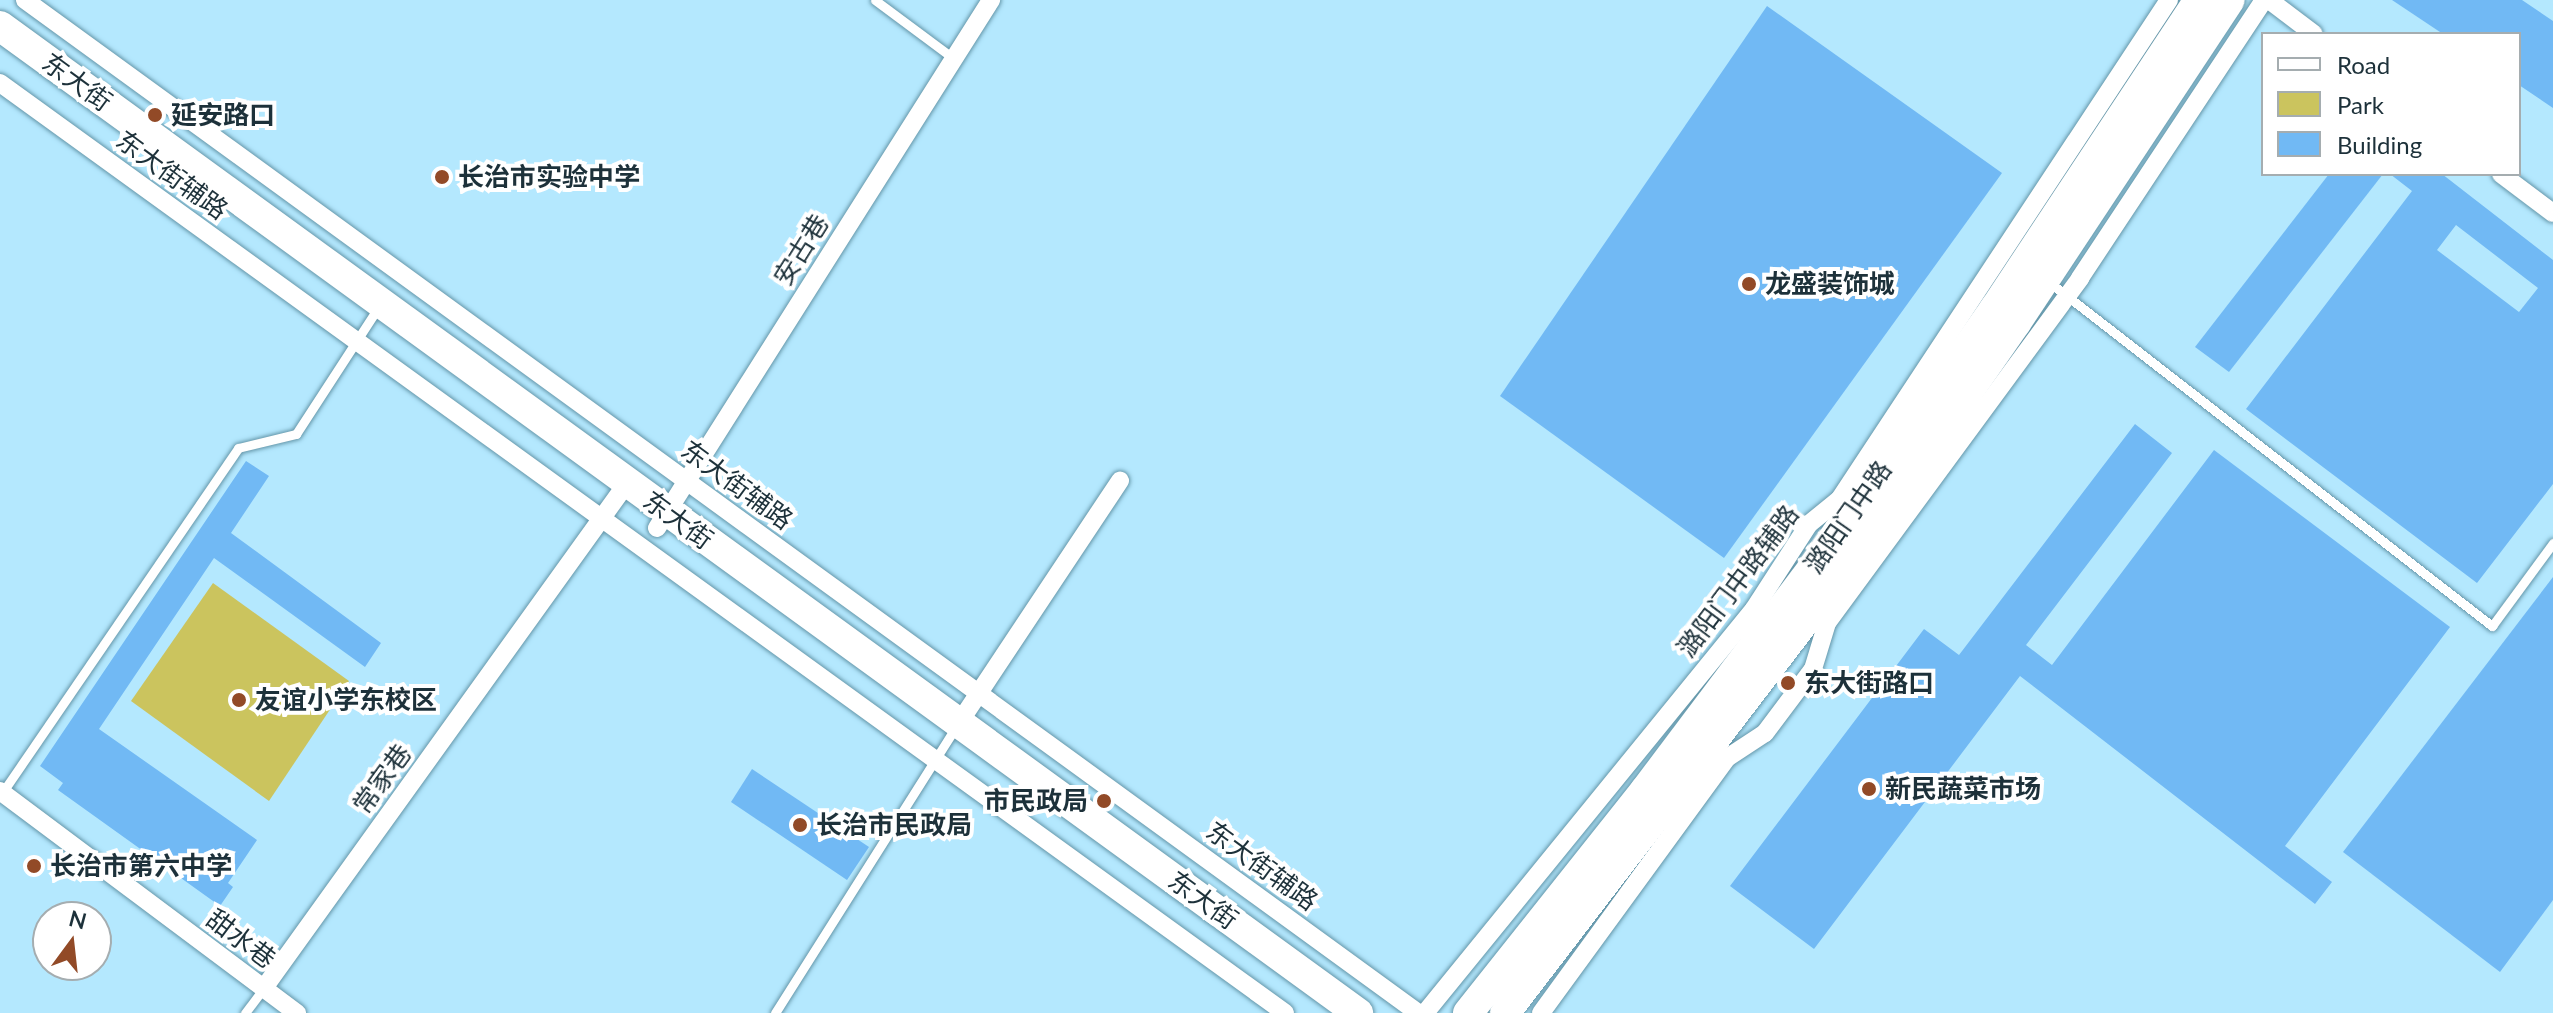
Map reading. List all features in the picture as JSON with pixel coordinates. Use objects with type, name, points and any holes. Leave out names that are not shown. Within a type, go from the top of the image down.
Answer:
[{"type":"main road","name":"潞阳门中路","points":[[1468,1013],[1646,789],[1826,550],[2046,279],[2199,0]]},
{"type":"main road","name":"潞阳门中路","points":[[1505,1013],[1847,566],[2046,279],[2230,0]]},
{"type":"main road","name":"东大街","points":[[0,26],[369,321]]},
{"type":"main road","name":"东大街","points":[[0,49],[615,500],[662,520],[947,740],[1325,1013]]},
{"type":"main road","name":"东大街","points":[[947,740],[1358,1013]]},
{"type":"street","name":"东大街辅路","points":[[25,0],[1418,1013]]},
{"type":"street","name":"安古巷","points":[[662,520],[991,0]]},
{"type":"street","name":"潞阳门中路辅路","points":[[1425,1013],[1754,609],[1809,524],[1839,500],[2169,0]]},
{"type":"street","points":[[1541,1013],[1727,758],[1765,733],[1813,669],[1827,623],[2046,279],[2267,0],[2311,32]]},
{"type":"street","name":"东大街辅路","points":[[0,83],[369,321],[947,740],[1285,1013]]},
{"type":"street","points":[[2504,176],[2553,213]]},
{"type":"street","points":[[947,740],[1120,481]]},
{"type":"street","name":"常家巷","points":[[264,988],[615,500]]},
{"type":"street","name":"甜水巷","points":[[1,792],[297,1013]]},
{"type":"lane","points":[[875,0],[953,58]]},
{"type":"lane","points":[[2046,279],[2492,626],[2553,543]]},
{"type":"lane","points":[[1,792],[238,448],[296,434],[369,321]]},
{"type":"lane","points":[[775,1013],[947,740]]},
{"type":"lane","points":[[245,1013],[264,988]]},
{"type":"green space","points":[[213,583],[349,681],[269,801],[131,701]]},
{"type":"building","points":[[2392,0],[2522,0],[2553,21],[2553,108],[2521,86],[2521,32],[2440,32]]},
{"type":"building","name":"龙盛装饰城","points":[[1767,6],[2002,173],[1724,558],[1500,396]]},
{"type":"building","points":[[2327,176],[2381,176],[2229,372],[2195,347]]},
{"type":"building","points":[[2393,176],[2445,176],[2553,260],[2553,484],[2477,583],[2246,409],[2412,191]],"holes":[[[2456,225],[2538,288],[2519,312],[2437,250]]]},
{"type":"building","points":[[2135,424],[2172,453],[2026,645],[2052,665],[2214,450],[2450,627],[2285,846],[2332,882],[2315,904],[2020,676],[1814,949],[1730,886],[1924,629],[1959,655]]},
{"type":"building","points":[[246,461],[269,476],[231,533],[381,643],[365,667],[214,558],[99,729],[257,840],[228,883],[233,887],[220,906],[58,790],[63,783],[40,766]]},
{"type":"building","points":[[2553,577],[2553,900],[2500,972],[2343,852]]},
{"type":"building","name":"长治市民政局","points":[[752,769],[869,847],[847,880],[731,802]]},
{"type":"place","name":"延安路口","points":[[155,115]]},
{"type":"place","name":"长治市实验中学","points":[[442,177]]},
{"type":"place","name":"龙盛装饰城","points":[[1749,284]]},
{"type":"place","name":"东大街路口","points":[[1788,683]]},
{"type":"place","name":"友谊小学东校区","points":[[239,700]]},
{"type":"place","name":"新民蔬菜市场","points":[[1869,789]]},
{"type":"place","name":"市民政局","points":[[1104,801]]},
{"type":"place","name":"长治市民政局","points":[[800,825]]},
{"type":"place","name":"长治市第六中学","points":[[34,866]]}]
